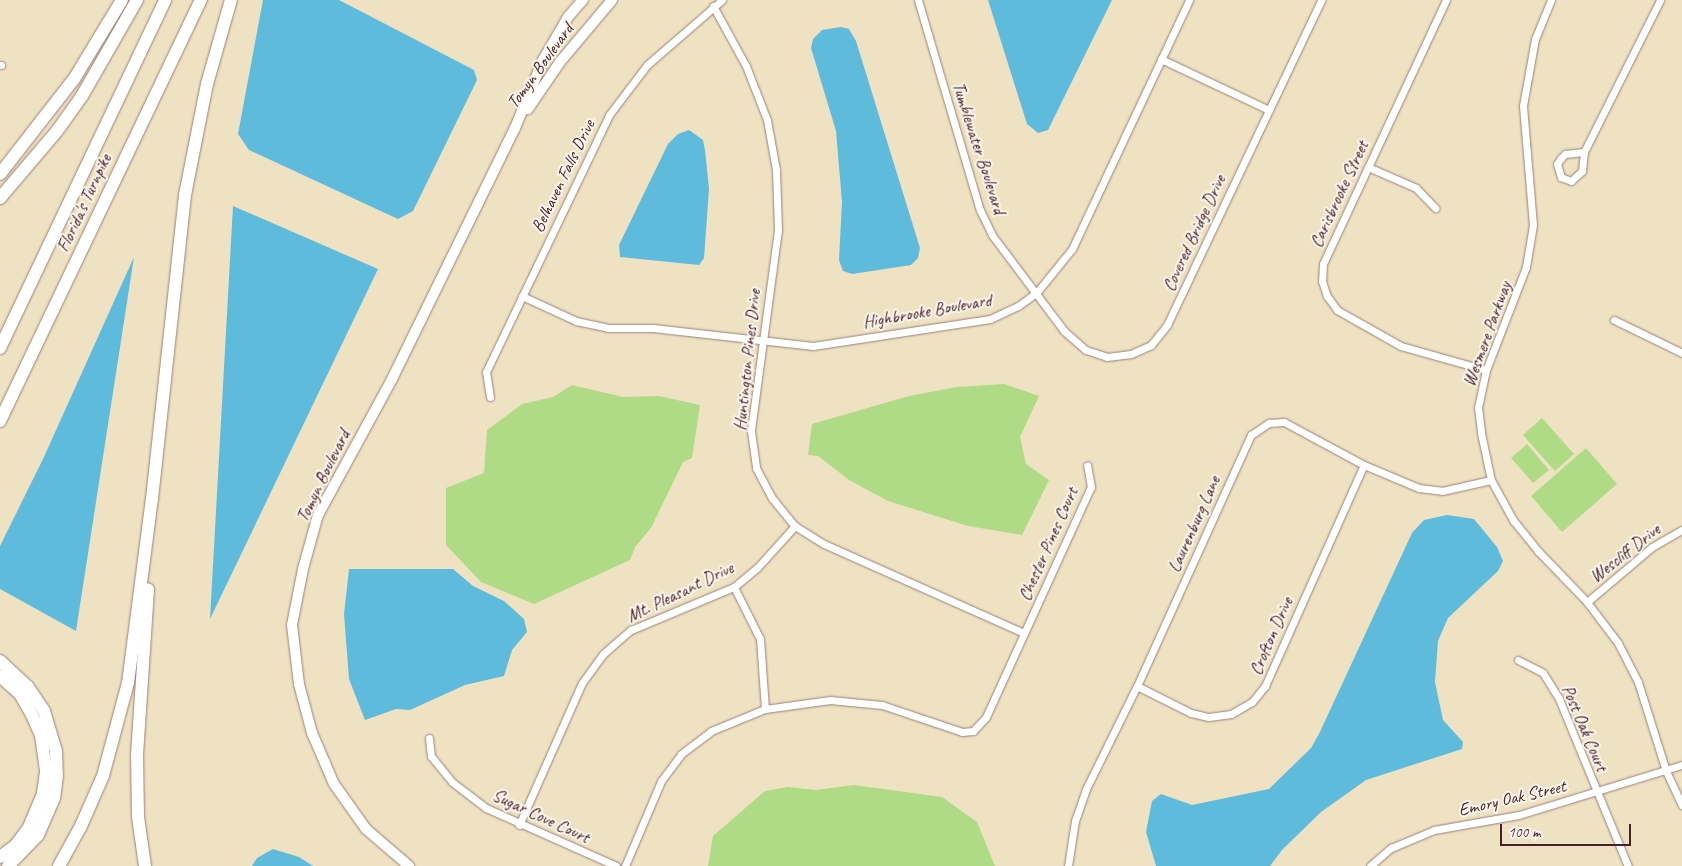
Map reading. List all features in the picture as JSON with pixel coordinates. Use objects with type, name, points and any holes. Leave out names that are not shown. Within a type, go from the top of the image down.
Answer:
[{"type":"highway","points":[[0,174],[74,79],[122,0]]},
{"type":"highway","points":[[0,198],[77,103],[137,0]]},
{"type":"highway","name":"Florida's Turnpike","points":[[0,348],[165,0]]},
{"type":"highway","name":"Florida's Turnpike","points":[[0,421],[201,0]]},
{"type":"highway","points":[[59,866],[82,826],[103,776],[128,683],[152,499],[185,195],[207,84],[231,0]]},
{"type":"highway","points":[[145,866],[138,817],[138,756],[152,499]]},
{"type":"highway","points":[[0,662],[28,687],[44,711],[56,751],[57,775],[54,798],[38,835],[8,866]]},
{"type":"highway","points":[[0,676],[20,694],[32,714],[41,735],[46,772],[43,794],[28,828],[16,845],[0,857]]},
{"type":"street","name":"Tomyn Boulevard","points":[[409,866],[366,829],[334,784],[312,733],[299,684],[292,625],[302,569],[318,515],[392,380],[515,128],[543,60],[568,17],[584,0]]},
{"type":"street","name":"Tomyn Boulevard","points":[[515,128],[560,62],[612,0]]},
{"type":"street","name":"Belhaven Falls Drive","points":[[490,398],[486,372],[609,115],[647,65],[722,0]]},
{"type":"street","name":"Tumblewater Boulevard","points":[[918,0],[980,210],[992,235],[1036,292]]},
{"type":"street","name":"Highbrooke Boulevard","points":[[522,296],[576,321],[608,328],[653,328],[813,346],[990,319],[1018,306],[1036,292],[1072,249],[1189,0]]},
{"type":"street","name":"Covered Bridge Drive","points":[[1036,292],[1064,331],[1086,350],[1107,357],[1131,354],[1151,345],[1167,325],[1321,0]]},
{"type":"street","name":"Carisbrooke Street","points":[[1446,0],[1323,264],[1322,281],[1327,296],[1337,310],[1402,346],[1486,370]]},
{"type":"street","name":"Wesmere Parkway","points":[[1551,0],[1536,39],[1523,106],[1534,225],[1526,267],[1486,370],[1478,407],[1491,480],[1513,520],[1533,545],[1588,602],[1618,643],[1638,682],[1666,771],[1682,806]]},
{"type":"street","points":[[1584,152],[1565,154],[1561,158],[1557,164],[1561,177],[1567,181],[1578,178],[1584,152],[1660,0]]},
{"type":"street","name":"Huntington Pines Drive","points":[[713,6],[746,66],[767,120],[776,170],[778,230],[751,431],[756,468],[772,498],[795,526],[824,544],[1024,633]]},
{"type":"street","points":[[1161,59],[1269,110]]},
{"type":"street","points":[[1368,167],[1416,188],[1435,208]]},
{"type":"street","points":[[1614,320],[1682,353]]},
{"type":"street","name":"Laurenburg Lane","points":[[1068,866],[1075,821],[1086,789],[1137,686],[1251,434],[1269,422],[1284,422],[1364,465],[1419,488],[1442,491],[1491,480]]},
{"type":"street","name":"Chester Pines Court","points":[[625,866],[661,781],[681,754],[711,731],[765,709],[830,700],[882,705],[962,732],[973,731],[986,717],[1091,487],[1087,465]]},
{"type":"street","name":"Crofton Drive","points":[[1137,686],[1191,713],[1210,717],[1231,714],[1252,702],[1265,686],[1364,465]]},
{"type":"street","name":"Mt. Pleasant Drive","points":[[519,825],[582,682],[603,654],[631,630],[734,587],[756,568],[795,526]]},
{"type":"street","name":"Wescliff Drive","points":[[1588,602],[1652,547],[1682,530]]},
{"type":"street","points":[[734,587],[760,639],[765,709]]},
{"type":"street","name":"Post Oak Court","points":[[1518,660],[1543,673],[1559,699],[1596,793],[1628,866]]},
{"type":"street","name":"Sugar Cove Court","points":[[429,738],[430,756],[452,782],[486,808],[519,825],[616,866]]},
{"type":"street","name":"Emory Oak Street","points":[[1370,866],[1391,848],[1434,830],[1519,815],[1596,793],[1682,765]]},
{"type":"green space","points":[[1004,384],[1039,396],[1020,437],[1026,464],[1049,480],[1022,535],[968,526],[888,501],[849,480],[818,456],[808,455],[812,424],[909,396],[957,387]]},
{"type":"green space","points":[[572,385],[623,397],[659,396],[700,405],[692,458],[683,462],[651,528],[635,547],[630,560],[534,604],[481,582],[446,545],[446,488],[484,473],[487,430],[522,404],[553,397]]},
{"type":"green space","points":[[1542,418],[1574,454],[1555,471],[1523,435]]},
{"type":"green space","points":[[1527,444],[1549,470],[1533,483],[1511,458]]},
{"type":"green space","points":[[1586,448],[1617,484],[1562,532],[1531,496]]},
{"type":"green space","points":[[854,785],[942,797],[977,822],[995,866],[708,866],[713,836],[765,791],[788,787],[816,790]]},
{"type":"water","points":[[263,0],[339,0],[474,70],[477,80],[413,211],[398,219],[249,150],[238,134]]},
{"type":"water","points":[[988,0],[1112,0],[1048,130],[1038,133],[1027,124]]},
{"type":"water","points":[[841,27],[849,29],[856,41],[920,248],[918,258],[911,265],[852,274],[843,271],[839,260],[842,202],[836,131],[811,48],[813,39],[822,30]]},
{"type":"water","points":[[689,130],[703,140],[705,150],[709,189],[704,258],[699,265],[620,257],[619,245],[668,144],[678,134]]},
{"type":"water","points":[[233,206],[378,269],[210,619]]},
{"type":"water","points":[[134,257],[76,631],[0,589],[0,546],[43,459]]},
{"type":"water","points":[[1447,515],[1474,519],[1497,547],[1503,561],[1498,571],[1448,618],[1438,641],[1435,682],[1443,720],[1463,742],[1462,749],[1366,780],[1321,812],[1282,850],[1270,866],[1156,866],[1146,832],[1152,801],[1161,794],[1192,805],[1269,789],[1311,748],[1319,734],[1412,533],[1424,520]]},
{"type":"water","points":[[349,569],[453,569],[473,586],[504,601],[524,619],[527,632],[512,650],[504,676],[465,685],[410,710],[396,709],[365,720],[349,679],[344,614]]},
{"type":"water","points":[[273,849],[299,857],[313,866],[252,866],[257,858]]}]
